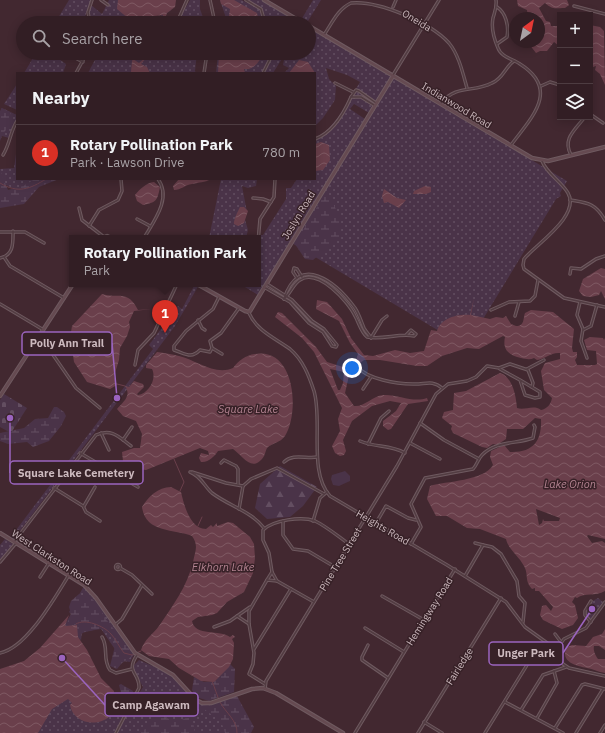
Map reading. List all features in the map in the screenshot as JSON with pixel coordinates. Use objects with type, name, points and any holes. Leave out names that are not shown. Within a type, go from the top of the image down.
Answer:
[{"type":"street","points":[[89,16],[88,12],[92,0]]},
{"type":"street","points":[[101,0],[108,5]]},
{"type":"street","points":[[179,16],[188,0]]},
{"type":"street","points":[[210,0],[213,16]]},
{"type":"street","points":[[246,0],[261,9],[263,16]]},
{"type":"street","points":[[264,0],[291,16]]},
{"type":"street","points":[[324,35],[342,9],[352,3],[368,0]]},
{"type":"street","points":[[393,7],[396,0]]},
{"type":"street","points":[[393,76],[439,0]]},
{"type":"street","points":[[496,0],[492,25],[499,51],[532,74],[541,86],[536,111],[511,146]]},
{"type":"street","name":"Oneida","points":[[386,5],[425,23],[450,46],[462,70],[467,88]]},
{"type":"street","points":[[574,6],[605,14]]},
{"type":"street","points":[[496,7],[502,11],[508,30],[507,37],[497,45]]},
{"type":"street","name":"Indianwood Road","points":[[316,30],[440,105],[532,158],[542,161]]},
{"type":"street","points":[[510,59],[511,63]]},
{"type":"street","points":[[77,72],[83,62],[79,60]]},
{"type":"street","points":[[204,72],[206,60]]},
{"type":"street","points":[[263,72],[269,60]]},
{"type":"street","points":[[440,105],[449,95],[467,88],[494,83],[502,77],[514,61]]},
{"type":"street","name":"Joslyn Road","points":[[249,312],[393,76]]},
{"type":"street","points":[[541,86],[550,82],[557,83]]},
{"type":"street","points":[[335,83],[353,92],[356,90],[359,91],[375,105]]},
{"type":"street","points":[[316,139],[325,135],[347,107],[353,92]]},
{"type":"street","points":[[351,97],[361,97],[375,105]]},
{"type":"street","points":[[593,116],[603,124]]},
{"type":"street","points":[[571,155],[568,149],[567,140],[583,120]]},
{"type":"street","points":[[3,155],[8,147],[12,129],[16,123]]},
{"type":"street","points":[[605,147],[542,161],[549,172],[567,191],[570,200],[569,208],[551,234],[526,256],[522,262],[526,271],[559,295],[580,302],[605,307]]},
{"type":"street","points":[[89,226],[99,210],[118,200],[122,191],[121,180]]},
{"type":"street","points":[[146,235],[164,199],[162,186],[159,180]]},
{"type":"street","points":[[259,235],[260,219],[271,202],[275,192],[275,180]]},
{"type":"street","points":[[253,198],[271,202]]},
{"type":"street","points":[[570,200],[587,202],[592,205],[605,220]]},
{"type":"street","points":[[79,208],[80,216],[89,226],[100,235]]},
{"type":"street","points":[[138,219],[150,226]]},
{"type":"street","points":[[0,258],[11,252],[13,245],[13,231]]},
{"type":"street","points":[[0,232],[25,232],[44,243]]},
{"type":"street","points":[[570,274],[569,271],[571,268],[580,270],[605,256]]},
{"type":"street","points":[[4,257],[10,266],[64,298]]},
{"type":"street","points":[[299,280],[293,272],[294,268],[297,269],[302,278]]},
{"type":"street","points":[[286,296],[291,285],[301,276],[316,274],[325,278],[354,308],[364,329],[371,338]]},
{"type":"street","points":[[284,299],[299,280],[302,278],[315,277],[326,283],[352,310],[364,334],[371,338],[378,339],[406,335],[414,336],[416,334],[411,330],[406,335]]},
{"type":"street","points":[[491,310],[503,303],[526,302],[532,298],[538,280]]},
{"type":"street","points":[[264,287],[284,299],[309,323],[323,332],[332,346],[336,347],[337,345],[324,329],[314,323],[286,296],[266,284]]},
{"type":"street","points":[[0,396],[71,287]]},
{"type":"street","points":[[134,365],[138,350],[153,334],[176,287]]},
{"type":"street","points":[[202,287],[249,312],[264,332],[295,354],[308,373],[318,410],[317,457],[320,472],[327,492],[319,501],[313,521]]},
{"type":"street","points":[[212,348],[210,352],[206,353],[200,350],[195,355],[191,356],[174,348],[186,331],[213,308],[220,297]]},
{"type":"street","points":[[515,316],[519,302]]},
{"type":"street","points":[[580,302],[577,315],[583,330],[581,340],[587,358]]},
{"type":"street","points":[[0,304],[44,330]]},
{"type":"street","points":[[583,330],[591,326],[597,305]]},
{"type":"street","points":[[222,354],[212,348],[210,341],[212,338],[221,333],[239,308]]},
{"type":"street","points":[[371,338],[382,320],[387,316]]},
{"type":"street","points":[[198,320],[202,328],[205,330]]},
{"type":"street","points":[[40,336],[76,388],[100,408]]},
{"type":"street","points":[[499,368],[510,364],[527,369],[544,360]]},
{"type":"street","points":[[357,367],[371,377],[413,384],[432,382],[442,388],[452,383],[472,379],[487,366],[499,368],[520,380],[532,387],[540,392],[540,397],[535,398],[525,394],[520,380]]},
{"type":"street","points":[[527,369],[532,380],[532,387]]},
{"type":"street","points":[[363,389],[371,377]]},
{"type":"street","name":"Pine Tree Street","points":[[265,684],[405,453],[432,400],[442,388]]},
{"type":"street","points":[[368,444],[381,418],[389,411]]},
{"type":"street","points":[[420,423],[444,440],[479,459]]},
{"type":"street","points":[[411,544],[421,527],[411,504],[425,478],[470,470],[476,466],[484,453],[515,441],[533,438],[534,425]]},
{"type":"street","points":[[123,440],[132,427]]},
{"type":"street","points":[[0,562],[80,453],[96,435],[112,432],[131,446]]},
{"type":"street","points":[[101,433],[109,450]]},
{"type":"street","points":[[360,440],[368,444],[392,446],[405,453]]},
{"type":"street","points":[[410,443],[440,459]]},
{"type":"street","points":[[80,453],[138,487]]},
{"type":"street","points":[[284,462],[292,457],[317,457]]},
{"type":"street","points":[[221,463],[224,460],[236,466],[239,473],[237,480],[238,484]]},
{"type":"street","points":[[239,509],[243,486],[251,479],[277,468],[324,494]]},
{"type":"street","points":[[243,486],[226,483],[198,472],[190,472],[200,478],[214,494],[256,519],[264,529],[263,539],[269,553],[272,572],[277,581]]},
{"type":"street","points":[[83,506],[95,487]]},
{"type":"street","points":[[54,488],[83,506],[86,512],[100,521]]},
{"type":"street","name":"Heights Road","points":[[327,492],[333,498],[455,569],[501,598],[512,608],[529,631],[550,644],[567,667]]},
{"type":"street","points":[[376,523],[385,507],[388,506],[413,520],[417,520]]},
{"type":"street","points":[[264,529],[275,523],[283,521],[296,519],[313,521],[349,544]]},
{"type":"street","points":[[283,521],[283,534],[293,549],[308,551],[335,567]]},
{"type":"street","name":"West Clarkston Road","points":[[0,533],[88,588],[137,655],[173,674],[196,700],[202,703],[211,703],[252,689],[265,689]]},
{"type":"street","points":[[475,543],[492,547],[497,550],[515,577],[519,596],[525,603],[522,623]]},
{"type":"street","points":[[466,576],[483,545]]},
{"type":"street","points":[[40,576],[49,563]]},
{"type":"street","points":[[120,568],[132,575],[152,594]]},
{"type":"street","name":"Hemingway Road","points":[[354,733],[455,569]]},
{"type":"street","points":[[272,572],[250,607],[249,624],[254,649],[253,664],[249,674],[254,679],[265,684],[265,689],[278,694],[343,733]]},
{"type":"street","points":[[0,653],[10,650],[40,622],[69,575]]},
{"type":"street","points":[[267,580],[277,581],[314,602]]},
{"type":"street","points":[[114,625],[122,619],[142,585]]},
{"type":"street","points":[[254,649],[291,589]]},
{"type":"street","points":[[382,596],[424,620]]},
{"type":"street","name":"Fairledge","points":[[418,733],[501,598]]},
{"type":"street","points":[[591,601],[584,611],[585,615],[591,622]]},
{"type":"street","points":[[555,651],[561,642],[582,631],[591,622],[605,602]]},
{"type":"street","points":[[214,627],[237,616],[250,607]]},
{"type":"street","points":[[245,610],[249,614]]},
{"type":"street","points":[[237,616],[249,624]]},
{"type":"street","name":"Hemingway Road","points":[[365,628],[404,652]]},
{"type":"street","points":[[555,634],[561,642]]},
{"type":"street","points":[[102,637],[106,647],[106,664],[110,670],[114,673],[132,669]]},
{"type":"street","points":[[368,645],[362,660],[388,678]]},
{"type":"street","points":[[485,733],[535,652]]},
{"type":"street","points":[[116,733],[139,688],[139,683],[132,669],[132,663],[137,655]]},
{"type":"street","points":[[521,710],[539,680],[547,673],[567,667],[605,676]]},
{"type":"street","points":[[537,718],[557,683],[554,671]]},
{"type":"street","points":[[555,728],[582,685],[585,684],[604,689],[576,733]]},
{"type":"street","points":[[505,702],[563,733]]},
{"type":"street","points":[[424,722],[442,733]]},
{"type":"street","points":[[600,733],[605,725]]},
{"type":"green space","points":[[69,0],[91,0],[85,16],[59,16]]},
{"type":"green space","points":[[109,0],[176,0],[170,11],[164,16],[161,16],[161,14],[138,16],[89,16],[91,5],[102,14]]},
{"type":"green space","points":[[190,0],[200,0],[200,9],[202,16],[181,16]]},
{"type":"green space","points":[[220,0],[242,0],[247,3],[249,0],[262,0],[289,16],[225,16]]},
{"type":"green space","points":[[313,0],[321,0],[311,16],[303,16]]},
{"type":"green space","points":[[316,32],[567,181],[560,193],[561,196],[556,199],[466,347],[290,242],[258,295],[245,287],[261,287],[261,235],[263,235],[286,199],[286,188],[291,188],[296,180],[316,180],[316,138],[322,135],[335,122],[360,82],[347,75],[326,68],[329,79],[336,86],[335,100],[323,118],[316,125],[316,72],[285,72],[289,68],[283,65],[284,60],[316,60]],"holes":[[[354,104],[369,113],[365,119],[350,109]]]},
{"type":"green space","points":[[32,60],[60,60],[66,64],[63,72],[25,72]]},
{"type":"green space","points":[[95,60],[196,60],[196,72],[89,72]]},
{"type":"green space","points":[[217,60],[281,60],[274,72],[216,72]]},
{"type":"green space","points":[[16,86],[16,110],[4,104]]},
{"type":"green space","points":[[1,108],[10,112],[13,120],[0,138]]},
{"type":"green space","points":[[2,108],[16,115],[16,120],[9,138],[2,136],[0,141],[0,111]]},
{"type":"green space","points":[[16,154],[16,180],[54,180],[22,193],[0,182],[0,169],[14,168]]},
{"type":"green space","points":[[0,170],[8,190],[23,186],[33,180],[56,180],[39,187],[24,204],[0,208]]},
{"type":"green space","points":[[221,180],[257,180],[256,186],[248,188],[242,186],[247,212],[244,216],[248,230],[247,235],[210,235]]},
{"type":"green space","points":[[326,192],[333,203],[340,221],[340,234],[336,243],[330,248],[313,260],[305,259],[295,244]]},
{"type":"green space","points":[[193,287],[198,287],[175,326],[13,540],[10,538],[153,349],[149,345],[178,306],[182,309]]},
{"type":"green space","points":[[4,394],[27,408],[11,433],[0,427],[0,400]]},
{"type":"green space","points":[[54,407],[57,407],[64,412],[66,416],[61,426],[49,441],[33,447],[27,442],[8,444],[0,441],[0,433],[24,428],[35,419],[48,418]]},
{"type":"green space","points":[[280,466],[317,487],[303,506],[290,517],[267,519],[255,508],[260,484]]},
{"type":"green space","points":[[345,471],[350,476],[350,481],[339,486],[333,485],[331,479],[332,475]]},
{"type":"green space","points":[[5,539],[13,544],[0,561],[0,545]]},
{"type":"green space","points":[[84,586],[93,596],[134,654],[130,662],[123,661],[97,623],[74,639],[109,694],[140,692],[143,687],[133,668],[139,660],[173,675],[199,704],[211,704],[234,697],[241,721],[234,733],[0,733],[0,724],[65,624],[71,614],[69,612]]},
{"type":"green space","points":[[79,594],[89,596],[97,604],[105,618],[134,655],[122,663],[117,669],[110,666],[115,646],[109,633],[101,629],[82,633],[81,640],[77,637],[77,625],[66,626],[71,614],[69,607],[71,601]]},
{"type":"green space","points":[[598,598],[603,602],[592,619],[589,620],[586,613],[587,607],[591,602]]},
{"type":"green space","points":[[230,664],[235,669],[234,692],[209,701],[196,697],[192,690],[194,677],[204,682],[215,681]]},
{"type":"green space","points":[[121,684],[133,691],[132,696],[126,699],[122,697],[119,685]]},
{"type":"green space","points":[[237,696],[254,727],[251,733],[225,733],[220,718],[212,715],[200,706],[208,706]]},
{"type":"green space","points":[[156,710],[170,720],[179,721],[192,716],[195,733],[135,733],[131,729],[132,727],[138,732],[143,732]]},
{"type":"water","points":[[118,0],[176,0],[175,7],[167,13],[166,16],[125,16],[117,9]]},
{"type":"water","points":[[220,0],[234,0],[257,13],[258,16],[229,16],[230,9],[221,4]]},
{"type":"water","points":[[517,0],[567,0],[569,5],[565,8],[552,8],[545,3],[539,8],[541,12],[527,12],[527,10],[518,6]]},
{"type":"water","points":[[545,19],[550,22],[551,26],[557,26],[557,44],[554,42],[547,51],[540,51],[536,53],[532,48],[545,48]]},
{"type":"water","points":[[593,26],[600,27],[604,31],[605,85],[600,74],[595,70],[596,66],[593,67]]},
{"type":"water","points":[[132,60],[139,63],[144,60],[141,64],[147,67],[150,72],[131,72]]},
{"type":"water","points":[[219,60],[259,60],[253,67],[244,69],[245,72],[218,72]]},
{"type":"water","points":[[299,60],[308,62],[314,72],[290,72]]},
{"type":"water","points":[[321,142],[329,145],[330,160],[323,170],[316,171],[316,144]]},
{"type":"water","points":[[178,180],[209,180],[174,190],[173,186]]},
{"type":"water","points":[[154,182],[160,187],[157,198],[151,203],[143,205],[137,201],[135,195],[146,185]]},
{"type":"water","points":[[425,186],[431,187],[431,192],[426,194],[413,194],[414,191]]},
{"type":"water","points":[[384,189],[397,198],[406,200],[399,208],[388,202],[384,203],[382,196]]},
{"type":"water","points":[[240,207],[244,207],[248,211],[244,223],[238,226],[234,223]]},
{"type":"water","points":[[601,268],[605,269],[605,299],[601,291],[599,295],[591,297],[583,296],[579,291],[583,279]]},
{"type":"water","points":[[102,294],[126,297],[134,303],[138,310],[152,309],[134,311],[129,322],[130,327],[127,336],[120,348],[119,360],[114,376],[117,385],[110,389],[87,382],[74,362],[72,349],[52,347],[62,346],[71,348],[70,338],[72,326]]},
{"type":"water","name":"Lake Orion","points":[[474,298],[471,315],[490,319],[496,317],[503,318],[506,316],[511,324],[516,326],[521,325],[525,313],[531,310],[553,312],[574,329],[572,348],[573,352],[577,352],[577,357],[575,360],[577,365],[597,364],[596,351],[587,350],[584,340],[590,337],[603,338],[604,340],[605,338],[605,539],[587,536],[592,543],[602,541],[605,543],[605,591],[598,594],[583,595],[577,598],[575,597],[572,602],[575,605],[578,618],[573,625],[562,629],[543,620],[540,615],[542,606],[546,605],[551,611],[553,607],[539,591],[535,591],[535,588],[532,589],[527,580],[524,566],[507,543],[506,539],[480,529],[467,528],[447,516],[436,516],[427,499],[430,486],[464,480],[482,474],[493,465],[490,457],[491,451],[504,445],[510,452],[518,452],[531,448],[538,439],[540,433],[541,419],[535,418],[523,429],[507,429],[506,439],[497,445],[493,444],[487,448],[482,447],[453,433],[451,429],[452,426],[442,418],[444,412],[453,410],[454,393],[466,391],[500,373],[504,375],[511,383],[515,393],[517,408],[545,409],[551,402],[552,398],[544,390],[541,371],[545,363],[560,359],[560,353],[537,360],[534,358],[521,358],[508,352],[504,342],[505,337],[503,336],[479,349],[467,348],[442,356],[427,366],[417,366],[380,360],[364,360],[350,371],[345,393],[354,406],[362,405],[375,397],[383,395],[416,400],[427,398],[428,401],[408,404],[391,429],[388,430],[383,426],[383,421],[396,411],[401,403],[390,401],[372,406],[352,421],[343,440],[346,451],[344,455],[340,456],[335,453],[332,446],[340,431],[338,419],[342,408],[314,352],[302,338],[275,317],[278,312],[282,313],[316,347],[327,362],[343,367],[355,363],[358,354],[350,343],[339,321],[316,309],[317,300],[327,302],[342,319],[351,338],[364,355],[373,356],[395,350],[410,353],[424,351],[431,330],[437,331],[442,323],[455,316],[470,315]],"holes":[[[330,369],[344,372],[343,383],[340,390],[338,390]],[[536,509],[560,518],[559,521],[544,521],[543,519],[542,523],[539,525]]]},
{"type":"water","name":"Square Lake","points":[[157,352],[179,356],[212,369],[219,370],[233,368],[242,359],[255,354],[268,355],[279,360],[291,383],[293,398],[290,425],[285,436],[267,448],[263,458],[258,463],[254,464],[247,461],[233,449],[218,451],[209,460],[201,462],[199,458],[201,453],[209,455],[208,451],[200,448],[146,470],[139,469],[133,461],[123,461],[122,452],[134,448],[140,448],[142,434],[136,421],[123,416],[117,409],[127,396],[128,393],[125,386],[129,387],[134,381],[143,384],[144,387],[137,394],[138,395],[149,389],[153,381],[153,373],[152,369],[146,368],[146,365]]},
{"type":"water","name":"Elkhorn Lake","points":[[166,487],[171,487],[181,492],[192,521],[200,528],[206,529],[211,525],[213,527],[217,523],[217,526],[228,522],[233,523],[250,537],[254,544],[255,558],[253,573],[244,592],[227,602],[217,613],[198,617],[192,621],[194,626],[203,631],[220,633],[230,637],[233,635],[235,637],[232,639],[234,643],[233,659],[229,667],[214,682],[201,681],[179,668],[169,659],[149,656],[141,650],[144,643],[159,626],[179,596],[187,580],[195,552],[196,546],[192,536],[155,526],[149,522],[144,515],[142,507],[150,496]]},
{"type":"water","points":[[69,615],[65,626],[77,625],[78,637],[87,650],[101,678],[114,691],[110,716],[105,720],[92,723],[81,720],[72,711],[70,705],[72,703],[68,699],[52,709],[38,733],[0,733],[0,669],[24,661],[40,648]]},
{"type":"water","points":[[605,629],[605,650],[599,646],[594,646],[594,652],[598,659],[605,659],[605,673],[579,666],[567,660],[565,652],[567,647],[572,645],[586,646],[593,637],[602,634]]},
{"type":"waterway","points":[[0,183],[13,188],[24,189],[44,180]]},
{"type":"waterway","points":[[117,384],[125,386]]},
{"type":"waterway","points":[[174,459],[184,482],[180,491]]},
{"type":"waterway","points":[[198,526],[202,517]]},
{"type":"waterway","points":[[76,624],[80,622],[89,622],[104,628],[113,636],[124,653],[132,655],[141,651]]},
{"type":"waterway","points":[[212,681],[222,706],[235,724],[237,733]]},
{"type":"place","name":"Rotary Pollination Park","points":[[165,333]]},
{"type":"place","name":"Polly Ann Trail","points":[[117,398]]},
{"type":"place","name":"Square Lake Cemetery","points":[[10,418]]},
{"type":"place","name":"Unger Park","points":[[592,609]]},
{"type":"place","name":"Camp Agawam","points":[[62,658]]}]
